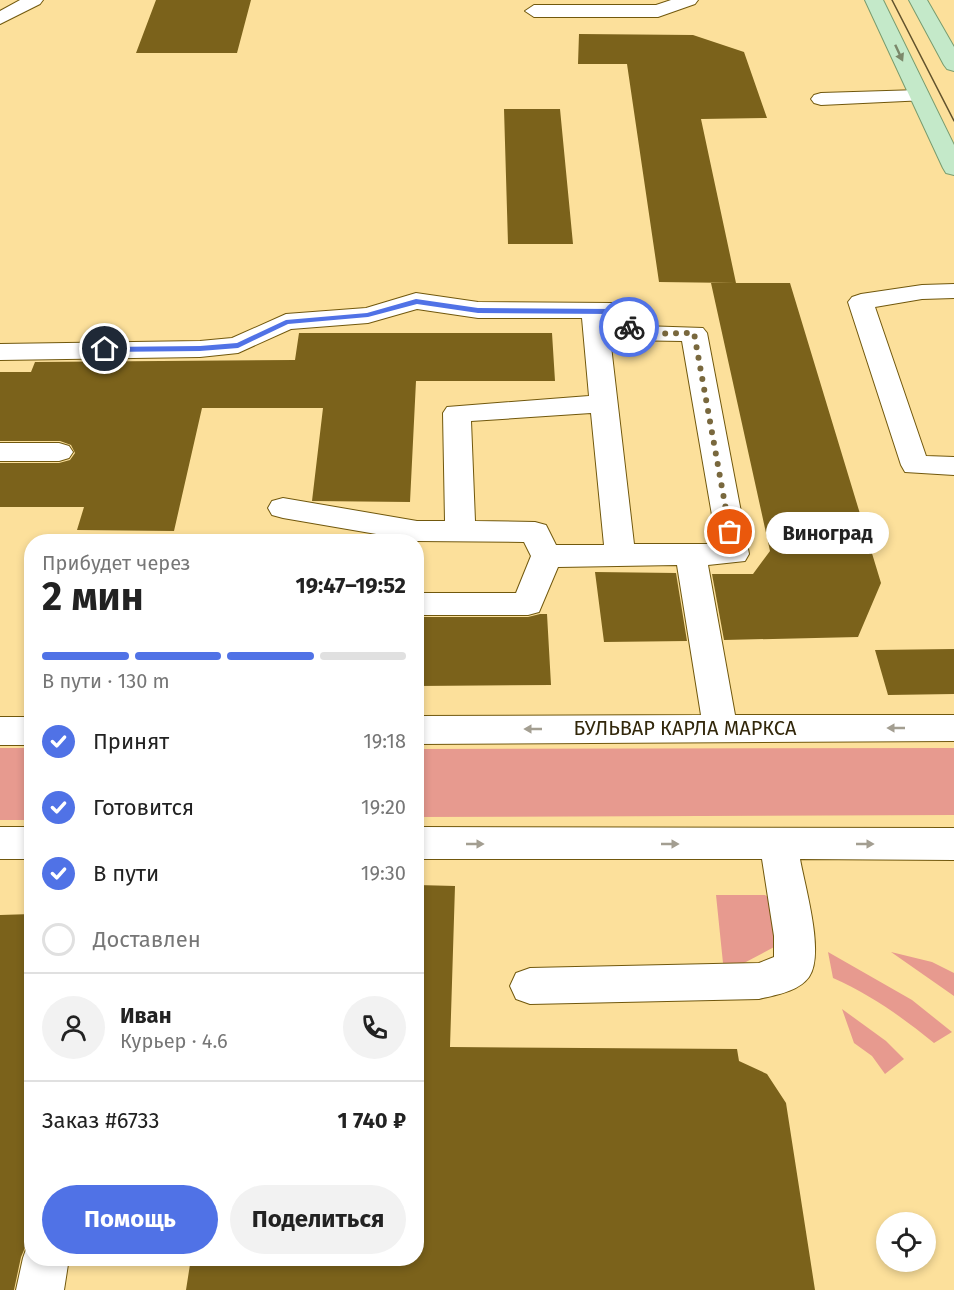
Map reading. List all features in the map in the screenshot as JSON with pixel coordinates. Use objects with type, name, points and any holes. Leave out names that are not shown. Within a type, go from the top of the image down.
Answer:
[{"type":"main road","points":[[874,0],[954,168]]},
{"type":"main road","points":[[918,0],[954,65]]},
{"type":"street","points":[[0,18],[34,0]]},
{"type":"street","points":[[534,11],[658,11],[689,0]]},
{"type":"street","points":[[821,99],[919,96]]},
{"type":"street","points":[[954,291],[922,292],[861,302],[915,465],[954,466]]},
{"type":"street","points":[[0,352],[200,349],[238,345],[286,322],[368,315],[416,301],[595,323],[612,311],[628,324],[629,334],[694,333],[734,554],[546,556]]},
{"type":"street","points":[[595,323],[620,555]]},
{"type":"street","points":[[460,532],[457,412],[604,404]]},
{"type":"street","points":[[0,452],[59,452]]},
{"type":"street","points":[[283,508],[417,531],[535,532],[546,556],[528,604],[424,604]]},
{"type":"street","points":[[692,554],[720,728]]},
{"type":"street","name":"БУЛЬВАР КАРЛА МАРКСА","points":[[424,730],[954,728]]},
{"type":"street","points":[[0,731],[24,731]]},
{"type":"street","points":[[0,843],[24,843]]},
{"type":"street","points":[[424,843],[954,844]]},
{"type":"street","points":[[530,986],[716,984],[759,981],[782,975],[794,965],[794,936],[778,844]]},
{"type":"street","points":[[40,1290],[44,1266]]},
{"type":"shaded area","points":[[0,748],[24,748],[24,820],[0,820]]},
{"type":"shaded area","points":[[954,748],[954,815],[424,817],[424,749]]},
{"type":"shaded area","points":[[716,895],[765,895],[775,902],[776,946],[744,963],[723,963]]},
{"type":"shaded area","points":[[828,952],[912,1000],[952,1032],[934,1043],[886,1007],[833,978]]},
{"type":"shaded area","points":[[891,952],[932,962],[954,973],[954,996]]},
{"type":"shaded area","points":[[842,1009],[886,1041],[904,1059],[885,1074],[872,1056],[854,1043]]},
{"type":"building","points":[[156,0],[251,0],[237,53],[136,53]]},
{"type":"building","points":[[579,34],[693,35],[744,52],[767,118],[701,119],[736,283],[659,282],[627,64],[578,64]]},
{"type":"building","points":[[504,109],[560,109],[573,244],[508,244]]},
{"type":"building","points":[[711,283],[790,283],[881,583],[858,637],[724,640],[712,574],[753,574],[770,551]]},
{"type":"building","points":[[299,333],[552,333],[555,381],[416,381],[410,502],[312,501],[323,408],[202,408],[174,531],[77,530],[84,507],[0,507],[0,463],[59,463],[70,460],[75,453],[71,445],[60,441],[0,441],[0,372],[31,372],[35,362],[295,360]]},
{"type":"building","points":[[595,572],[676,573],[687,641],[604,642]]},
{"type":"building","points":[[547,614],[551,685],[424,686],[424,617],[528,617]]},
{"type":"building","points":[[954,649],[954,694],[888,695],[875,650]]},
{"type":"building","points":[[424,885],[455,886],[450,1047],[737,1049],[739,1061],[767,1074],[786,1103],[815,1290],[186,1290],[190,1266],[424,1266]]},
{"type":"building","points":[[24,914],[24,1250],[14,1290],[0,1290],[0,915]]},
{"type":"tram line","points":[[892,0],[954,121]]},
{"type":"way so far","points":[[629,327],[629,334],[694,333],[730,532]]},
{"type":"place","name":"Виноград","points":[[730,532]]},
{"type":"route","points":[[105,349],[200,349],[238,345],[286,322],[368,315],[416,301],[478,310],[612,311],[629,327]]}]
